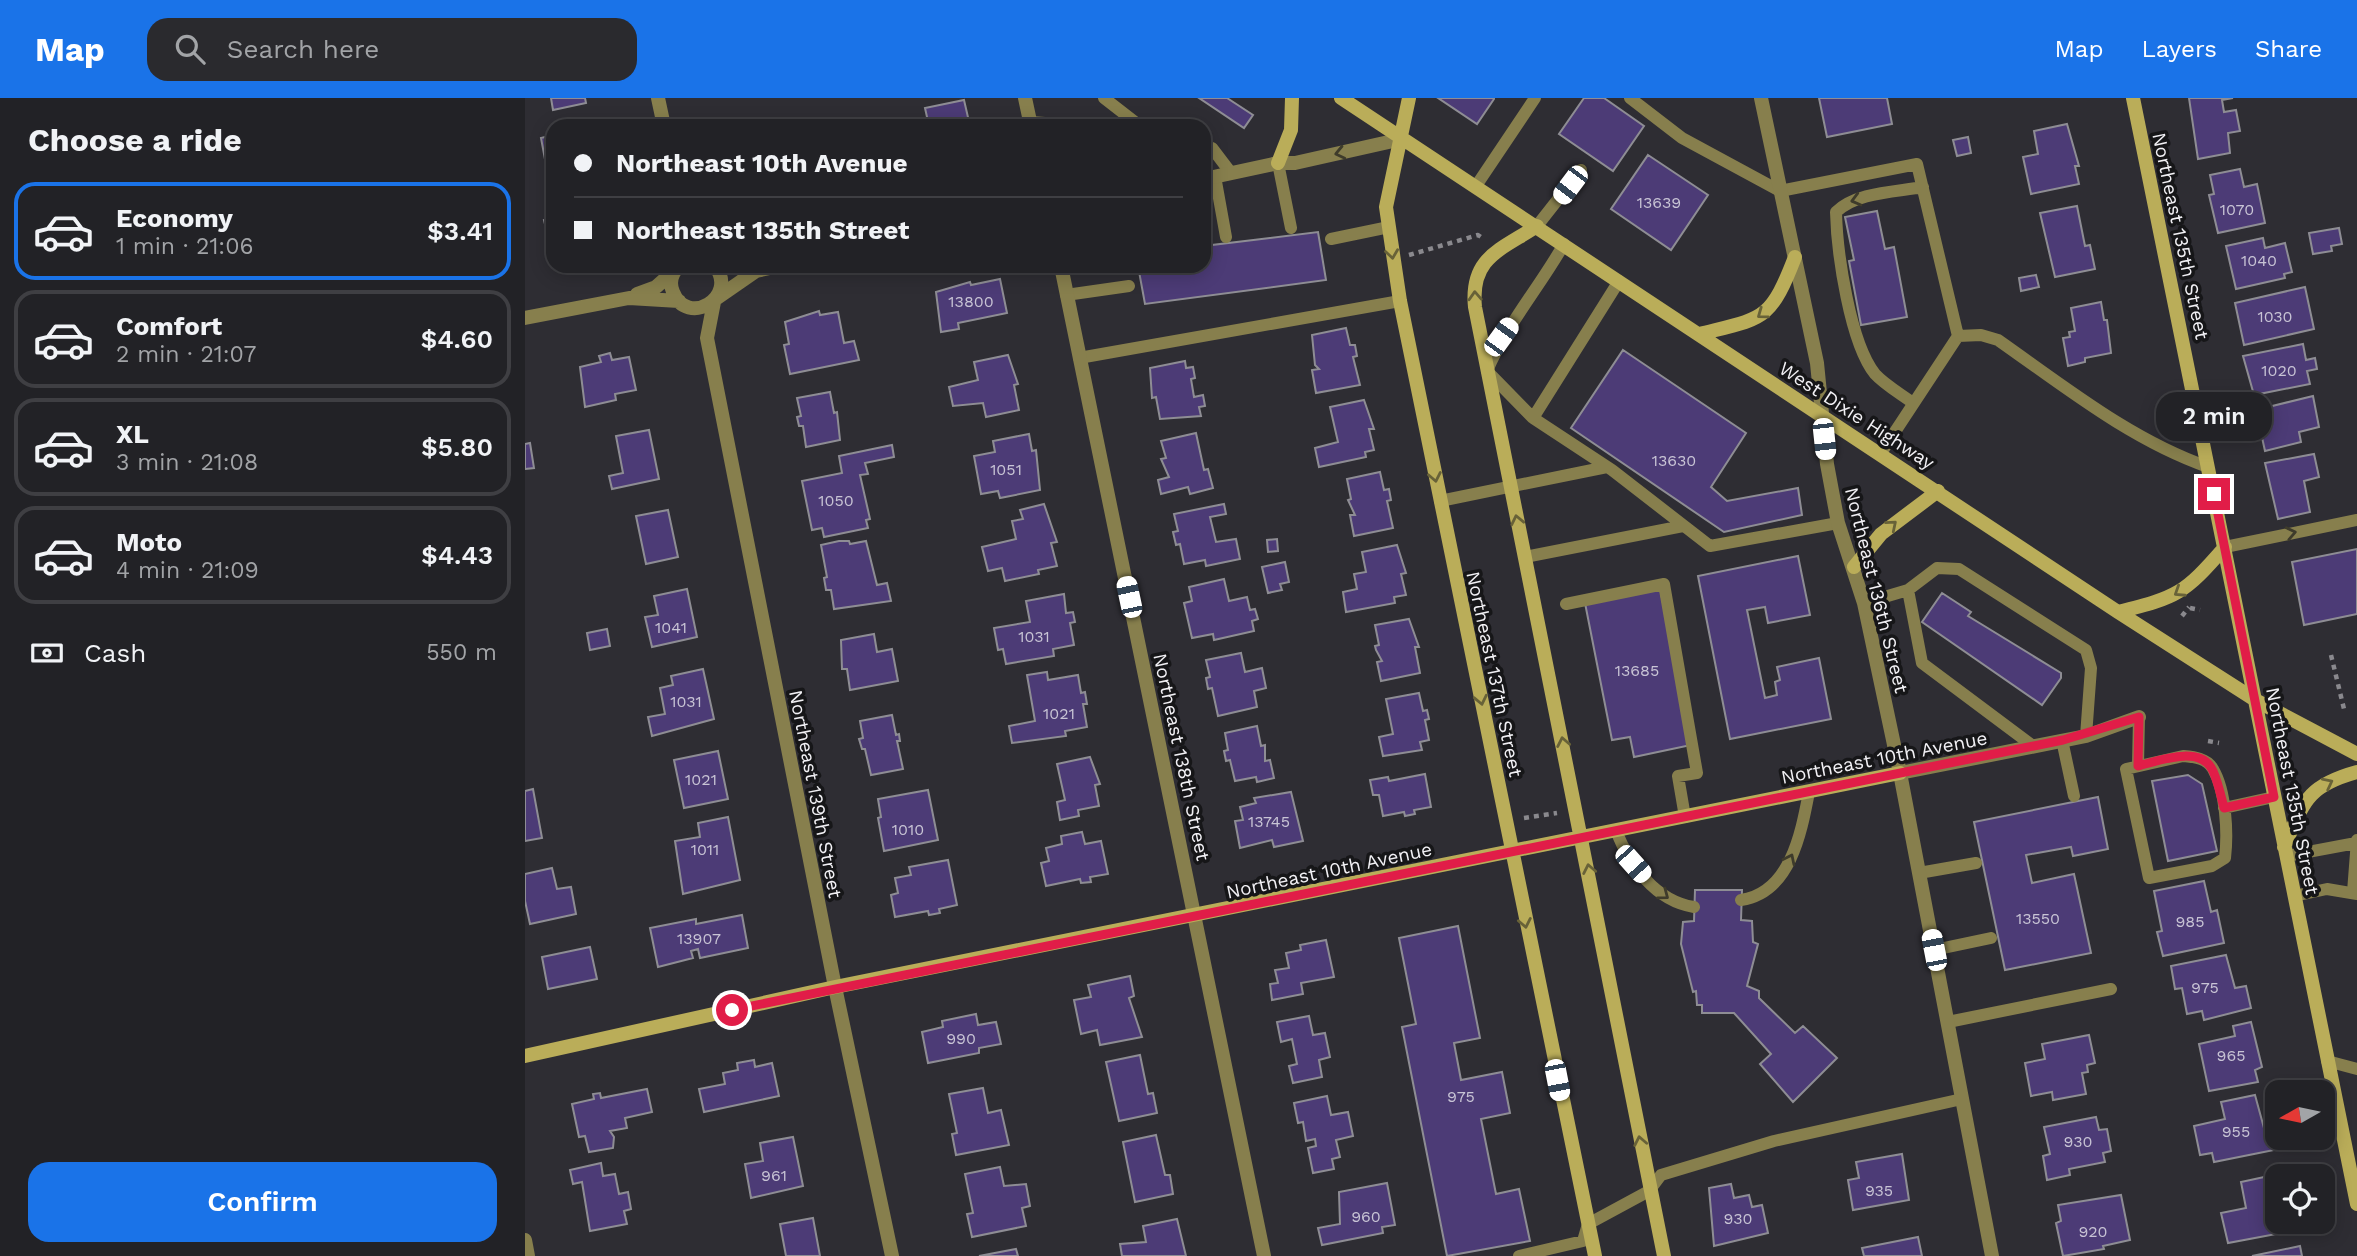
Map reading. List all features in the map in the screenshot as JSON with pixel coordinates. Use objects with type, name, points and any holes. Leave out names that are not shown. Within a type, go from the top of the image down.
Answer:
[{"type":"street","points":[[658,98],[662,119]]},
{"type":"street","points":[[1025,98],[1029,119]]},
{"type":"street","points":[[1278,163],[1291,130],[1292,98]]},
{"type":"street","name":"West Dixie Highway","points":[[1341,98],[2118,612],[2257,701],[2357,754]]},
{"type":"street","name":"Northeast 137th Street","points":[[1409,98],[1386,206],[1400,301],[1595,1256]]},
{"type":"street","name":"Northeast 136th Street","points":[[1761,98],[1817,363],[1821,415],[1838,523],[1864,603],[1900,773],[1992,1256]]},
{"type":"street","name":"Northeast 135th Street","points":[[2133,98],[2257,701],[2327,1061],[2352,1150],[2357,1204]]},
{"type":"street","points":[[1211,177],[1278,163],[1295,163],[1402,139]]},
{"type":"street","points":[[1537,226],[1490,256],[1477,271],[1475,307],[1583,837],[1649,1191],[1664,1256]]},
{"type":"street","points":[[1699,334],[1763,316],[1777,299],[1795,257]]},
{"type":"street","points":[[629,298],[656,287],[671,273]]},
{"type":"street","points":[[676,273],[671,286],[681,303]]},
{"type":"street","name":"Northeast 139th Street","points":[[718,273],[722,284],[715,300],[707,338],[835,987],[892,1256]]},
{"type":"street","points":[[525,318],[629,298],[657,297],[694,309],[715,300],[753,273]]},
{"type":"street","name":"Northeast 138th Street","points":[[1062,273],[1264,1256]]},
{"type":"street","name":"Northeast 139th Street","points":[[681,303],[707,338]]},
{"type":"street","points":[[1854,567],[1881,534],[1938,491]]},
{"type":"street","points":[[2118,612],[2169,599],[2179,593],[2195,582],[2225,547]]},
{"type":"street","name":"Northeast 10th Avenue","points":[[525,1056],[835,987],[2086,736],[2139,717]]},
{"type":"street","points":[[2285,852],[2302,805],[2316,789],[2335,778],[2357,772]]},
{"type":"street","points":[[525,1240],[529,1256]]},
{"type":"lane","points":[[1104,98],[1131,119]]},
{"type":"lane","points":[[1476,186],[1535,98]]},
{"type":"lane","points":[[1630,98],[1682,138],[1780,191],[1917,164],[1958,337],[1881,453]]},
{"type":"lane","points":[[1211,148],[1231,173]]},
{"type":"lane","points":[[1278,163],[1291,228]]},
{"type":"lane","points":[[1537,226],[1581,170]]},
{"type":"lane","points":[[1211,181],[1226,237]]},
{"type":"lane","points":[[1913,403],[1877,376],[1864,359],[1850,308],[1836,212],[1845,202],[1923,187]]},
{"type":"lane","points":[[1331,239],[1389,227]]},
{"type":"lane","points":[[1564,244],[1547,274],[1501,337],[1487,372],[1533,418],[1607,467],[1710,546],[1838,523]]},
{"type":"lane","points":[[1533,418],[1619,281]]},
{"type":"lane","points":[[1066,295],[1129,286]]},
{"type":"lane","points":[[1079,358],[1400,301]]},
{"type":"lane","points":[[1958,337],[1981,335],[1998,340],[2110,418],[2166,452],[2208,467]]},
{"type":"lane","points":[[1440,501],[1607,467]]},
{"type":"lane","points":[[2225,547],[2357,520]]},
{"type":"lane","points":[[1525,557],[1683,526]]},
{"type":"lane","points":[[1864,603],[1908,590],[1937,568],[1948,566],[1959,569],[2085,650],[2091,668],[2086,736]]},
{"type":"lane","points":[[1566,604],[1664,584],[1697,773],[1678,776],[1685,817]]},
{"type":"lane","points":[[1908,590],[1922,663],[2033,746]]},
{"type":"lane","points":[[2132,767],[2183,756],[2202,759],[2213,768],[2228,833],[2225,858],[2212,866],[2148,878],[2132,767],[2139,717]]},
{"type":"lane","points":[[2063,740],[2074,796]]},
{"type":"lane","points":[[1741,900],[1760,897],[1779,878],[1792,858],[1809,792]]},
{"type":"lane","points":[[2224,808],[2274,797]]},
{"type":"lane","points":[[1616,831],[1633,864],[1654,887],[1670,901],[1694,907]]},
{"type":"lane","points":[[2285,852],[2356,849],[2355,893],[2327,889],[2294,895]]},
{"type":"lane","points":[[1919,873],[1976,863]]},
{"type":"lane","points":[[1934,950],[1990,938]]},
{"type":"lane","points":[[1948,1022],[2111,989]]},
{"type":"lane","points":[[2327,1061],[2357,1069]]},
{"type":"lane","points":[[1519,1256],[1583,1241],[1588,1224],[1649,1191],[1661,1175],[1749,1148],[1962,1098]]},
{"type":"path","points":[[1408,256],[1478,235],[1492,244]]},
{"type":"path","points":[[2190,608],[2200,610]]},
{"type":"path","points":[[2331,655],[2344,709]]},
{"type":"path","points":[[1524,818],[1557,813]]},
{"type":"building","points":[[551,98],[585,98],[586,103],[553,110]]},
{"type":"building","points":[[1199,98],[1227,98],[1253,115],[1244,128]]},
{"type":"building","points":[[1438,98],[1494,98],[1494,99],[1477,124]]},
{"type":"building","points":[[1584,98],[1604,98],[1644,126],[1613,171],[1559,134]]},
{"type":"building","points":[[1819,98],[1887,98],[1892,124],[1827,137]]},
{"type":"building","points":[[2189,98],[2233,98],[2222,100],[2224,112],[2236,110],[2240,131],[2228,133],[2230,153],[2198,159]]},
{"type":"building","points":[[964,100],[968,119],[927,119],[925,108]]},
{"type":"building","points":[[2067,124],[2079,166],[2075,166],[2079,184],[2031,194],[2023,157],[2038,154],[2034,131]]},
{"type":"building","points":[[546,137],[546,165],[541,138]]},
{"type":"building","points":[[1968,137],[1971,153],[1957,156],[1953,140]]},
{"type":"building","points":[[1648,155],[1708,195],[1671,250],[1611,209]]},
{"type":"building","points":[[2240,169],[2244,187],[2257,184],[2265,223],[2218,233],[2209,195],[2214,194],[2210,175]]},
{"type":"building","points":[[2077,206],[2085,246],[2090,245],[2095,269],[2055,277],[2040,213]]},
{"type":"building","points":[[1877,211],[1885,249],[1894,247],[1907,317],[1861,325],[1849,261],[1854,260],[1845,217]]},
{"type":"building","points":[[2339,228],[2342,244],[2331,246],[2332,251],[2313,254],[2309,233]]},
{"type":"building","points":[[1318,232],[1326,280],[1145,304],[1139,273],[1211,273],[1211,245]]},
{"type":"building","points":[[2263,238],[2265,248],[2285,243],[2292,272],[2284,274],[2285,278],[2236,289],[2226,246]]},
{"type":"building","points":[[2036,275],[2039,287],[2021,291],[2019,278]]},
{"type":"building","points":[[1000,279],[1007,313],[958,323],[959,329],[941,332],[936,292],[970,282],[971,285]]},
{"type":"building","points":[[2305,287],[2314,329],[2244,345],[2235,303]]},
{"type":"building","points":[[2101,302],[2104,320],[2107,320],[2111,353],[2085,358],[2085,362],[2068,366],[2063,338],[2070,337],[2069,332],[2075,331],[2071,308]]},
{"type":"building","points":[[819,311],[820,315],[838,312],[844,343],[854,341],[859,360],[790,374],[784,345],[789,344],[785,322]]},
{"type":"building","points":[[1346,328],[1350,345],[1355,345],[1357,356],[1353,357],[1360,385],[1316,393],[1312,370],[1319,369],[1315,365],[1312,335]]},
{"type":"building","points":[[2303,344],[2306,360],[2315,358],[2317,369],[2307,371],[2310,384],[2254,395],[2243,356]]},
{"type":"building","points":[[1623,350],[1746,433],[1711,487],[1727,501],[1798,488],[1802,515],[1724,532],[1571,428]]},
{"type":"building","points":[[610,353],[612,360],[629,357],[636,390],[615,394],[616,400],[585,407],[580,367],[601,362],[599,356]]},
{"type":"building","points":[[1008,355],[1018,384],[1014,385],[1019,410],[986,417],[983,403],[953,406],[949,387],[978,380],[974,362]]},
{"type":"building","points":[[1185,361],[1186,368],[1193,367],[1195,378],[1191,379],[1194,397],[1203,395],[1205,406],[1199,407],[1201,416],[1160,419],[1156,397],[1152,398],[1150,368]]},
{"type":"building","points":[[830,392],[834,413],[837,412],[840,440],[806,447],[803,426],[799,426],[797,417],[801,416],[797,398]]},
{"type":"building","points":[[2313,396],[2319,427],[2299,432],[2301,442],[2265,451],[2256,410]]},
{"type":"building","points":[[1364,400],[1374,429],[1369,429],[1374,450],[1365,452],[1366,457],[1319,467],[1315,448],[1338,442],[1330,407]]},
{"type":"building","points":[[649,430],[659,479],[612,489],[609,476],[623,473],[616,436]]},
{"type":"building","points":[[1196,433],[1204,470],[1208,469],[1213,488],[1190,494],[1188,487],[1161,494],[1158,480],[1169,477],[1161,459],[1166,458],[1161,441]]},
{"type":"building","points":[[1029,434],[1032,451],[1036,450],[1040,490],[1000,498],[998,491],[981,494],[974,456],[995,452],[993,441]]},
{"type":"building","points":[[530,443],[534,468],[525,469],[525,444]]},
{"type":"building","points":[[892,445],[894,457],[865,463],[868,474],[860,475],[870,519],[866,520],[868,528],[824,537],[822,528],[812,530],[802,481],[842,473],[839,456]]},
{"type":"building","points":[[2314,454],[2319,477],[2304,481],[2310,512],[2278,519],[2265,463]]},
{"type":"building","points":[[1380,472],[1384,490],[1389,489],[1391,500],[1387,501],[1393,528],[1354,536],[1350,515],[1355,515],[1348,500],[1351,499],[1347,479]]},
{"type":"building","points":[[1044,504],[1057,542],[1051,543],[1057,566],[1038,570],[1039,574],[1005,581],[1002,568],[988,571],[982,547],[1016,539],[1012,521],[1023,519],[1020,510]]},
{"type":"building","points":[[1224,504],[1226,514],[1210,517],[1216,542],[1236,539],[1240,559],[1206,566],[1205,560],[1184,564],[1180,544],[1176,545],[1173,532],[1178,531],[1174,514]]},
{"type":"building","points":[[668,510],[678,557],[646,564],[636,516]]},
{"type":"building","points":[[1277,539],[1278,551],[1268,552],[1267,540]]},
{"type":"building","points":[[849,541],[850,544],[866,541],[877,585],[887,583],[891,601],[834,609],[831,590],[826,590],[824,578],[827,577],[821,545]]},
{"type":"building","points":[[1397,545],[1406,573],[1401,574],[1406,595],[1394,597],[1395,603],[1346,612],[1343,592],[1357,589],[1354,574],[1366,572],[1362,552]]},
{"type":"building","points":[[2357,549],[2357,614],[2304,625],[2292,562]]},
{"type":"building","points":[[1798,556],[1810,615],[1768,623],[1765,607],[1747,610],[1765,698],[1777,695],[1775,682],[1780,680],[1777,667],[1819,658],[1831,719],[1730,739],[1698,576]]},
{"type":"building","points":[[1285,562],[1289,582],[1280,584],[1282,590],[1268,593],[1262,567]]},
{"type":"building","points":[[1224,579],[1229,601],[1247,597],[1250,610],[1255,609],[1258,619],[1252,621],[1254,631],[1214,640],[1213,634],[1192,638],[1184,603],[1192,601],[1189,587]]},
{"type":"building","points":[[1660,588],[1691,745],[1634,757],[1630,737],[1612,740],[1585,603]]},
{"type":"building","points":[[687,589],[697,637],[652,647],[645,617],[658,615],[654,596]]},
{"type":"building","points":[[1942,593],[1971,612],[1968,616],[2061,673],[2061,678],[2042,705],[1922,622]]},
{"type":"building","points":[[1064,594],[1066,613],[1073,612],[1075,622],[1070,623],[1074,645],[1053,649],[1054,656],[1006,664],[1003,649],[998,650],[994,628],[1030,622],[1026,601]]},
{"type":"building","points":[[1409,619],[1419,647],[1415,647],[1420,673],[1381,681],[1377,662],[1382,661],[1375,646],[1379,645],[1375,625]]},
{"type":"building","points":[[607,629],[610,646],[590,650],[587,633]]},
{"type":"building","points":[[874,634],[877,652],[892,649],[898,681],[850,690],[847,669],[842,669],[841,640]]},
{"type":"building","points":[[1241,653],[1245,672],[1262,668],[1266,688],[1254,691],[1257,707],[1218,716],[1212,688],[1208,689],[1206,678],[1210,677],[1206,660]]},
{"type":"building","points":[[703,669],[714,719],[652,736],[648,717],[665,714],[660,688],[673,685],[671,676]]},
{"type":"building","points":[[1047,672],[1048,680],[1078,675],[1081,693],[1085,692],[1087,704],[1083,704],[1087,727],[1065,731],[1066,736],[1012,743],[1009,726],[1035,721],[1027,675]]},
{"type":"building","points":[[1419,693],[1423,711],[1427,710],[1429,719],[1425,720],[1429,740],[1420,742],[1422,750],[1383,756],[1379,737],[1393,734],[1386,699]]},
{"type":"building","points":[[892,715],[896,735],[899,734],[900,741],[897,741],[903,769],[871,775],[865,749],[862,749],[859,739],[863,738],[860,721]]},
{"type":"building","points":[[1257,726],[1261,746],[1265,745],[1265,761],[1270,760],[1274,778],[1257,782],[1256,777],[1235,781],[1230,760],[1226,761],[1224,751],[1228,750],[1225,733]]},
{"type":"building","points":[[718,751],[728,799],[684,808],[674,760]]},
{"type":"building","points":[[1090,757],[1100,784],[1095,785],[1099,806],[1078,810],[1079,816],[1060,820],[1057,802],[1065,800],[1057,764]]},
{"type":"building","points":[[1425,774],[1431,807],[1414,810],[1415,814],[1405,816],[1404,812],[1383,816],[1379,795],[1373,795],[1370,780],[1388,777],[1389,781]]},
{"type":"building","points":[[2188,775],[2202,784],[2217,851],[2168,861],[2152,781]]},
{"type":"building","points":[[533,789],[542,838],[525,841],[525,791]]},
{"type":"building","points":[[928,790],[938,840],[884,851],[878,818],[881,817],[878,799]]},
{"type":"building","points":[[1291,792],[1303,841],[1274,847],[1272,840],[1240,848],[1235,821],[1243,820],[1240,807],[1256,803],[1254,798]]},
{"type":"building","points":[[2098,797],[2108,849],[2073,856],[2071,847],[2026,855],[2032,883],[2074,874],[2091,953],[2005,970],[1974,822]]},
{"type":"building","points":[[728,817],[740,880],[683,894],[675,841],[700,837],[698,823]]},
{"type":"building","points":[[1082,832],[1085,844],[1101,841],[1108,874],[1090,877],[1091,882],[1081,883],[1080,879],[1046,886],[1041,863],[1049,861],[1046,848],[1062,844],[1061,836]]},
{"type":"building","points":[[948,860],[957,905],[939,909],[940,913],[929,915],[928,911],[895,917],[891,895],[898,893],[895,878],[911,875],[909,867]]},
{"type":"building","points":[[552,868],[557,889],[571,887],[576,914],[530,924],[525,901],[525,874]]},
{"type":"building","points":[[2204,881],[2211,912],[2217,910],[2224,943],[2163,956],[2157,932],[2162,931],[2154,891]]},
{"type":"building","points":[[1695,890],[1742,890],[1741,920],[1752,921],[1753,942],[1758,944],[1747,986],[1759,991],[1759,998],[1795,1033],[1803,1026],[1837,1058],[1793,1102],[1760,1064],[1771,1054],[1734,1013],[1702,1013],[1702,1005],[1697,1005],[1696,991],[1693,992],[1681,944],[1683,922],[1694,921]]},
{"type":"building","points":[[742,915],[748,948],[700,958],[698,949],[691,951],[693,958],[658,967],[650,928],[696,919],[696,924]]},
{"type":"building","points":[[1458,926],[1480,1038],[1454,1043],[1461,1080],[1502,1072],[1510,1113],[1481,1119],[1496,1194],[1519,1189],[1530,1241],[1447,1256],[1402,1027],[1416,1024],[1399,938]]},
{"type":"building","points":[[1326,940],[1334,977],[1301,983],[1303,994],[1272,1000],[1270,984],[1278,983],[1275,970],[1289,968],[1286,953],[1301,950],[1300,945]]},
{"type":"building","points":[[590,947],[597,979],[548,989],[542,957]]},
{"type":"building","points":[[2226,955],[2235,988],[2246,986],[2251,1008],[2204,1020],[2202,1011],[2187,1014],[2182,988],[2175,989],[2171,966]]},
{"type":"building","points":[[1130,976],[1134,996],[1129,998],[1142,1037],[1100,1045],[1097,1030],[1081,1034],[1074,1000],[1091,997],[1088,985]]},
{"type":"building","points":[[976,1014],[978,1025],[996,1022],[1001,1044],[979,1048],[979,1053],[928,1063],[922,1032],[943,1027],[942,1021]]},
{"type":"building","points":[[1309,1016],[1313,1035],[1325,1033],[1330,1057],[1319,1060],[1322,1077],[1293,1083],[1289,1066],[1297,1064],[1292,1039],[1281,1042],[1277,1022]]},
{"type":"building","points":[[2251,1022],[2262,1067],[2255,1070],[2258,1082],[2209,1091],[2199,1044],[2235,1036],[2233,1026]]},
{"type":"building","points":[[2089,1035],[2095,1063],[2087,1065],[2088,1072],[2082,1073],[2086,1094],[2053,1100],[2052,1092],[2031,1096],[2025,1063],[2045,1059],[2042,1044]]},
{"type":"building","points":[[1140,1055],[1148,1094],[1153,1093],[1157,1113],[1119,1121],[1106,1062]]},
{"type":"building","points":[[754,1060],[755,1067],[772,1063],[779,1096],[704,1112],[699,1089],[725,1084],[723,1073],[738,1070],[737,1063]]},
{"type":"building","points":[[983,1088],[988,1113],[1001,1110],[1009,1145],[956,1155],[952,1134],[957,1133],[949,1094]]},
{"type":"building","points":[[647,1089],[652,1112],[625,1118],[627,1128],[610,1131],[614,1137],[613,1148],[589,1152],[585,1136],[579,1137],[572,1104],[594,1099],[593,1094],[600,1093],[601,1098]]},
{"type":"building","points":[[2255,1095],[2265,1128],[2265,1150],[2274,1150],[2214,1162],[2212,1153],[2200,1155],[2194,1126],[2225,1119],[2221,1102]]},
{"type":"building","points":[[1327,1096],[1331,1115],[1348,1112],[1353,1136],[1336,1140],[1340,1157],[1332,1159],[1334,1169],[1313,1173],[1308,1148],[1316,1146],[1315,1139],[1306,1141],[1303,1122],[1298,1123],[1294,1103]]},
{"type":"building","points":[[2096,1117],[2099,1130],[2107,1129],[2111,1151],[2103,1153],[2105,1162],[2069,1169],[2070,1175],[2047,1180],[2043,1156],[2050,1154],[2044,1127]]},
{"type":"building","points":[[1156,1135],[1165,1175],[1170,1175],[1173,1194],[1135,1202],[1123,1142]]},
{"type":"building","points":[[793,1137],[803,1186],[751,1198],[745,1164],[763,1161],[760,1143]]},
{"type":"building","points":[[1902,1154],[1909,1200],[1853,1210],[1848,1180],[1859,1178],[1856,1162]]},
{"type":"building","points":[[601,1163],[603,1176],[615,1174],[619,1194],[628,1192],[631,1209],[624,1211],[627,1224],[590,1231],[582,1182],[573,1184],[570,1170]]},
{"type":"building","points":[[1000,1167],[1004,1186],[1026,1184],[1030,1206],[1022,1208],[1026,1226],[972,1237],[967,1214],[973,1213],[965,1174]]},
{"type":"building","points":[[2265,1177],[2265,1234],[2276,1234],[2228,1243],[2221,1213],[2246,1208],[2241,1182]]},
{"type":"building","points":[[1387,1183],[1395,1225],[1382,1227],[1383,1233],[1322,1245],[1318,1228],[1340,1224],[1339,1192]]},
{"type":"building","points":[[1731,1184],[1734,1198],[1749,1195],[1752,1207],[1762,1205],[1768,1233],[1714,1246],[1709,1188]]},
{"type":"building","points":[[2121,1195],[2130,1240],[2103,1246],[2104,1249],[2063,1256],[2056,1223],[2061,1221],[2058,1205]]},
{"type":"building","points":[[813,1218],[820,1256],[786,1256],[780,1224]]},
{"type":"building","points":[[1177,1219],[1186,1256],[1122,1256],[1120,1244],[1146,1242],[1143,1226]]},
{"type":"building","points":[[1918,1237],[1922,1256],[1864,1256],[1862,1248]]},
{"type":"building","points":[[2300,1246],[2302,1256],[2252,1256]]},
{"type":"building","points":[[1016,1249],[1018,1256],[979,1256]]},
{"type":"route","points":[[732,1010],[835,987],[2086,736],[2139,717],[2138,766],[2183,756],[2202,759],[2213,768],[2224,808],[2274,797],[2214,494]]}]
